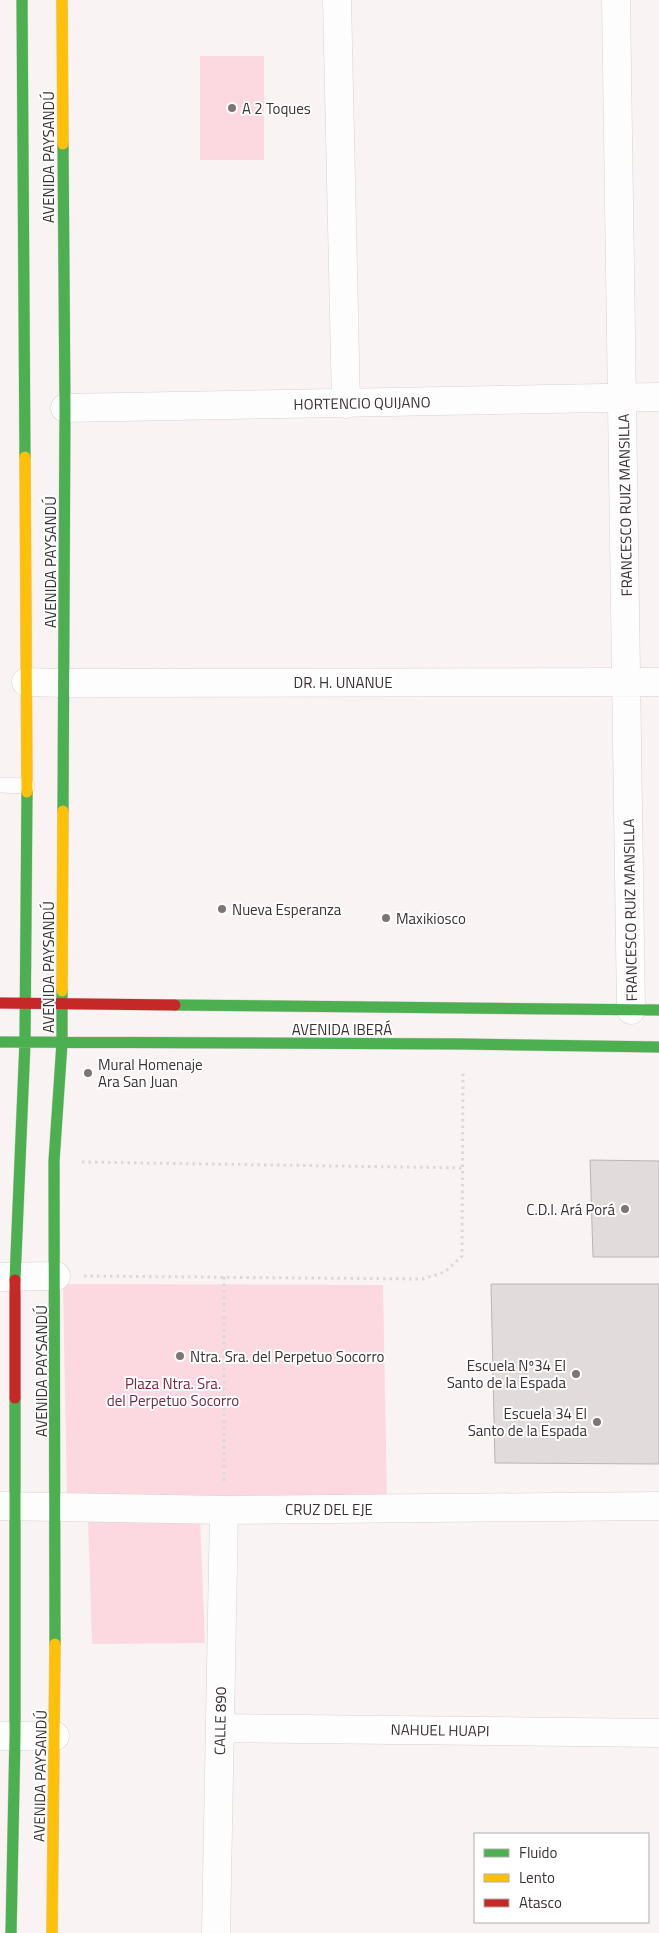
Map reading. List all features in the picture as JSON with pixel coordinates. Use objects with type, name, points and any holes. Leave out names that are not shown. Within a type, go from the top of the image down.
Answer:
[{"type":"main road","name":"AVENIDA PAYSANDÚ","points":[[11,1933],[8,1736],[8,1276],[25,1042],[27,786],[22,0]]},
{"type":"main road","name":"AVENIDA PAYSANDÚ","points":[[52,1933],[56,1736],[56,1276],[54,1161],[62,1042],[64,684],[65,408],[62,0]]},
{"type":"main road","name":"AVENIDA IBERÁ","points":[[0,1003],[659,1010]]},
{"type":"main road","name":"AVENIDA IBERÁ","points":[[0,1042],[463,1044],[659,1048]]},
{"type":"street","points":[[337,0],[346,404]]},
{"type":"street","name":"FRANCESCO RUIZ MANSILLA","points":[[616,0],[632,1010]]},
{"type":"street","name":"HORTENCIO QUIJANO","points":[[65,408],[659,397]]},
{"type":"street","name":"DR. H. UNANUE","points":[[26,682],[64,684],[659,682]]},
{"type":"street","points":[[8,1276],[56,1276]]},
{"type":"street","name":"CRUZ DEL EJE","points":[[8,1506],[224,1510],[659,1506]]},
{"type":"street","name":"CALLE 890","points":[[216,1933],[224,1510]]},
{"type":"street","name":"NAHUEL HUAPI","points":[[220,1728],[659,1733]]},
{"type":"street","points":[[8,1736],[56,1736]]},
{"type":"lane","points":[[0,785],[27,786]]},
{"type":"path","points":[[56,1276],[422,1278],[445,1272],[462,1256],[464,1168],[463,1044]]},
{"type":"path","points":[[54,1161],[464,1168]]},
{"type":"path","points":[[224,1277],[224,1510]]},
{"type":"green space","name":"A 2 Toques","points":[[200,56],[264,56],[264,160],[200,160]]},
{"type":"green space","name":"Plaza Ntra. Sra. del Perpetuo Socorro","points":[[63,1284],[383,1285],[387,1497],[67,1501]]},
{"type":"green space","points":[[200,1517],[205,1643],[92,1644],[88,1518]]},
{"type":"building","name":"C.D.I. Ará Porá","points":[[590,1160],[659,1161],[659,1257],[593,1257]]},
{"type":"building","name":"Escuela Nº34 El Santo de la Espada","points":[[491,1284],[659,1284],[659,1464],[495,1463]]},
{"type":"traffic: fast","points":[[22,0],[25,457]]},
{"type":"traffic: fast","points":[[63,144],[65,408],[63,811]]},
{"type":"traffic: fast","points":[[15,1280],[25,1042],[27,792]]},
{"type":"traffic: fast","points":[[55,1644],[54,1161],[62,1043],[62,991]]},
{"type":"traffic: fast","points":[[175,1005],[659,1010]]},
{"type":"traffic: fast","points":[[0,1042],[463,1044],[659,1047]]},
{"type":"traffic: fast","points":[[11,1933],[15,1736],[15,1398]]},
{"type":"traffic: slow","points":[[62,0],[63,144]]},
{"type":"traffic: slow","points":[[25,457],[27,792]]},
{"type":"traffic: slow","points":[[62,991],[63,811]]},
{"type":"traffic: slow","points":[[52,1933],[55,1644]]},
{"type":"traffic: jam","points":[[0,1003],[175,1005]]},
{"type":"traffic: jam","points":[[15,1280],[15,1398]]},
{"type":"place","name":"A 2 Toques","points":[[232,108]]},
{"type":"place","name":"Nueva Esperanza","points":[[222,909]]},
{"type":"place","name":"Maxikiosco","points":[[386,918]]},
{"type":"place","name":"Mural Homenaje Ara San Juan","points":[[88,1073]]},
{"type":"place","name":"C.D.I. Ará Porá","points":[[625,1209]]},
{"type":"place","name":"Ntra. Sra. del Perpetuo Socorro","points":[[180,1356]]},
{"type":"place","name":"Escuela Nº34 El Santo de la Espada","points":[[576,1374]]},
{"type":"place","name":"Escuela 34 El Santo de la Espada","points":[[597,1422]]}]
